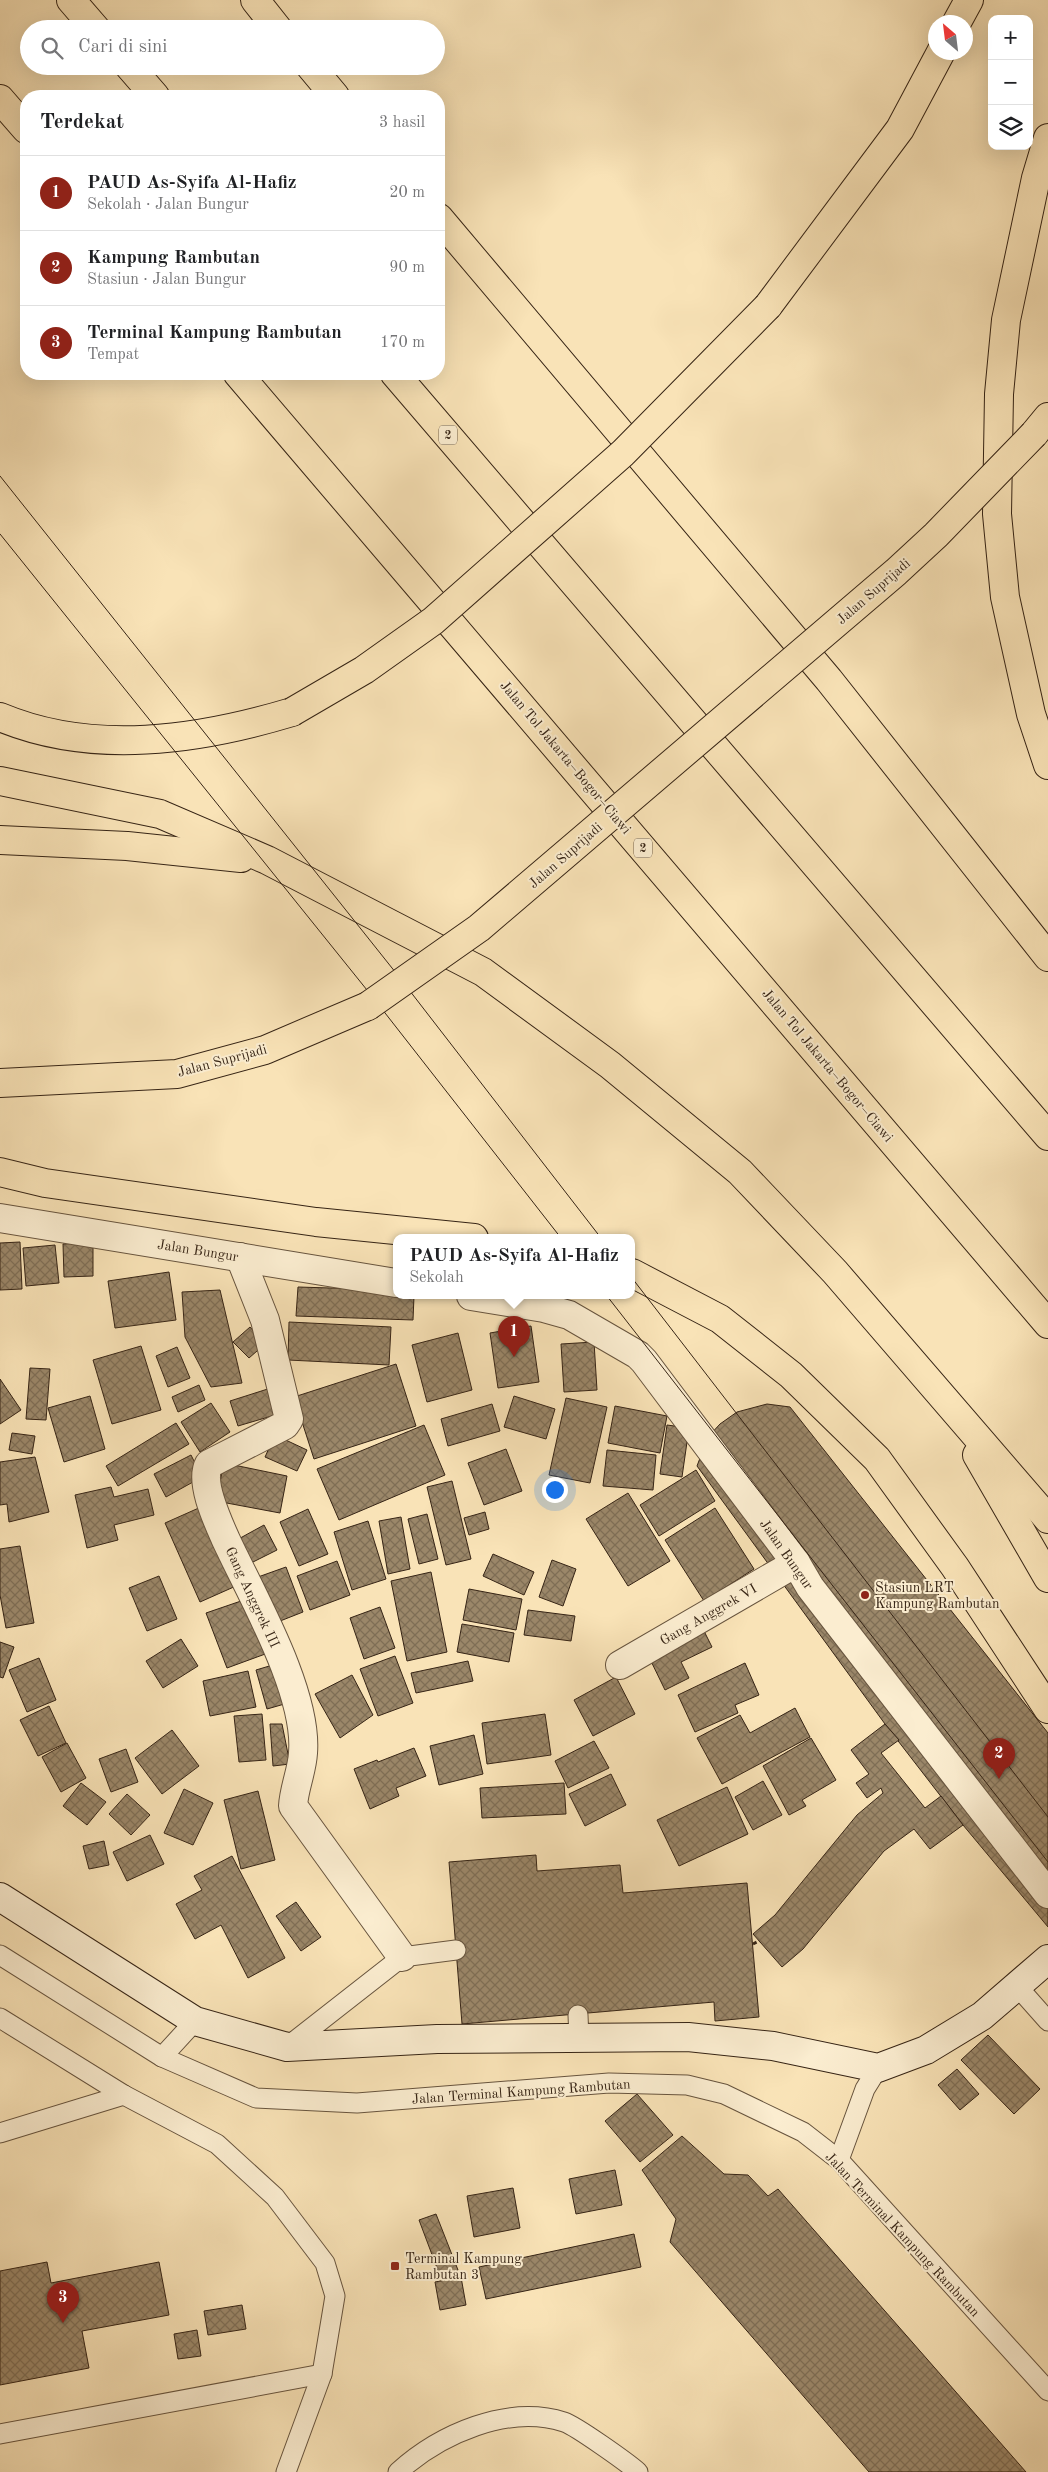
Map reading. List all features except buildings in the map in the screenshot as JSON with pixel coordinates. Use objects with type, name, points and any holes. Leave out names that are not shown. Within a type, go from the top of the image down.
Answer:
[{"type":"main road","points":[[71,0],[88,20]]},
{"type":"main road","points":[[255,0],[271,20]]},
{"type":"main road","points":[[961,15],[969,0]]},
{"type":"main road","points":[[0,717],[41,731],[82,739],[114,741],[161,738],[242,727],[292,712],[364,670],[433,621],[623,453],[768,306],[900,129],[937,60]]},
{"type":"main road","points":[[137,75],[150,90]]},
{"type":"main road","points":[[318,75],[331,90]]},
{"type":"main road","points":[[0,99],[20,122]]},
{"type":"main road","points":[[1048,138],[1036,178],[1006,320],[999,394],[997,514],[1005,597],[1031,714],[1048,765]]},
{"type":"main road","points":[[445,225],[829,680],[1048,957]]},
{"type":"main road","name":"Jalan Tol Jakarta–Bogor–Ciawi","points":[[243,380],[1048,1324]]},
{"type":"main road","name":"2","points":[[400,380],[1048,1136]]},
{"type":"main road","name":"Jalan Suprijadi","points":[[0,1083],[177,1074],[265,1050],[368,1006],[479,928],[889,578],[936,535],[1041,426]]},
{"type":"main road","points":[[0,781],[160,814],[267,860],[483,972],[610,1065],[740,1172],[835,1272],[1048,1519]]},
{"type":"main road","points":[[0,840],[127,846],[267,860]]},
{"type":"main road","points":[[0,1172],[44,1183],[316,1222],[434,1234]]},
{"type":"main road","points":[[635,1275],[720,1319],[791,1375],[877,1459],[955,1567],[1048,1709]]},
{"type":"main road","points":[[944,1397],[1048,1578]]},
{"type":"street","name":"Jalan Bungur","points":[[0,1218],[393,1282]]},
{"type":"street","name":"Gang Anggrek III","points":[[240,1257],[265,1320],[289,1420],[285,1425],[209,1464],[206,1477],[209,1492],[219,1524],[279,1648],[300,1714],[304,1752],[293,1806],[402,1956]]},
{"type":"street","name":"Jalan Bungur","points":[[489,1299],[544,1308],[569,1315],[638,1356],[796,1563],[810,1587],[1048,1894]]},
{"type":"street","name":"Gang Anggrek VI","points":[[620,1665],[796,1563]]},
{"type":"street","points":[[0,1897],[195,2021],[287,2047],[436,2039],[578,2027],[688,2036],[773,2046],[878,2068],[926,2050],[982,2016],[1048,1960]]},
{"type":"lane","points":[[287,2047],[402,1956],[456,1950]]},
{"type":"lane","name":"Jalan Terminal Kampung Rambutan","points":[[0,1955],[162,2057],[256,2098],[358,2103],[610,2083],[686,2084],[724,2094],[803,2132],[839,2160],[1048,2392]]},
{"type":"lane","points":[[1017,1986],[1048,2021]]},
{"type":"lane","points":[[0,2018],[124,2095],[217,2144],[275,2197],[325,2263],[334,2296],[322,2374],[286,2472]]},
{"type":"lane","points":[[162,2057],[195,2021]]},
{"type":"lane","points":[[839,2160],[864,2090],[878,2068]]},
{"type":"lane","points":[[0,2133],[124,2095]]},
{"type":"lane","points":[[0,2434],[322,2374]]},
{"type":"lane","points":[[398,2472],[413,2458],[472,2426],[517,2416],[565,2422],[638,2472]]},
{"type":"path","points":[[753,1944],[759,1941]]},
{"type":"tram line","points":[[0,476],[396,973],[598,1234]]},
{"type":"tram line","points":[[0,534],[371,995],[558,1234]]},
{"type":"tram line","points":[[635,1282],[1048,1817]]},
{"type":"tram line","points":[[609,1299],[1048,1862]]},
{"type":"place","name":"PAUD As-Syifa Al-Hafiz","points":[[514,1357]]},
{"type":"place","name":"Stasiun LRT Kampung Rambutan","points":[[865,1595]]},
{"type":"place","name":"Kampung Rambutan","points":[[999,1779]]},
{"type":"place","name":"Terminal Kampung Rambutan 3","points":[[395,2266]]},
{"type":"place","name":"Terminal Kampung Rambutan","points":[[63,2323]]}]
